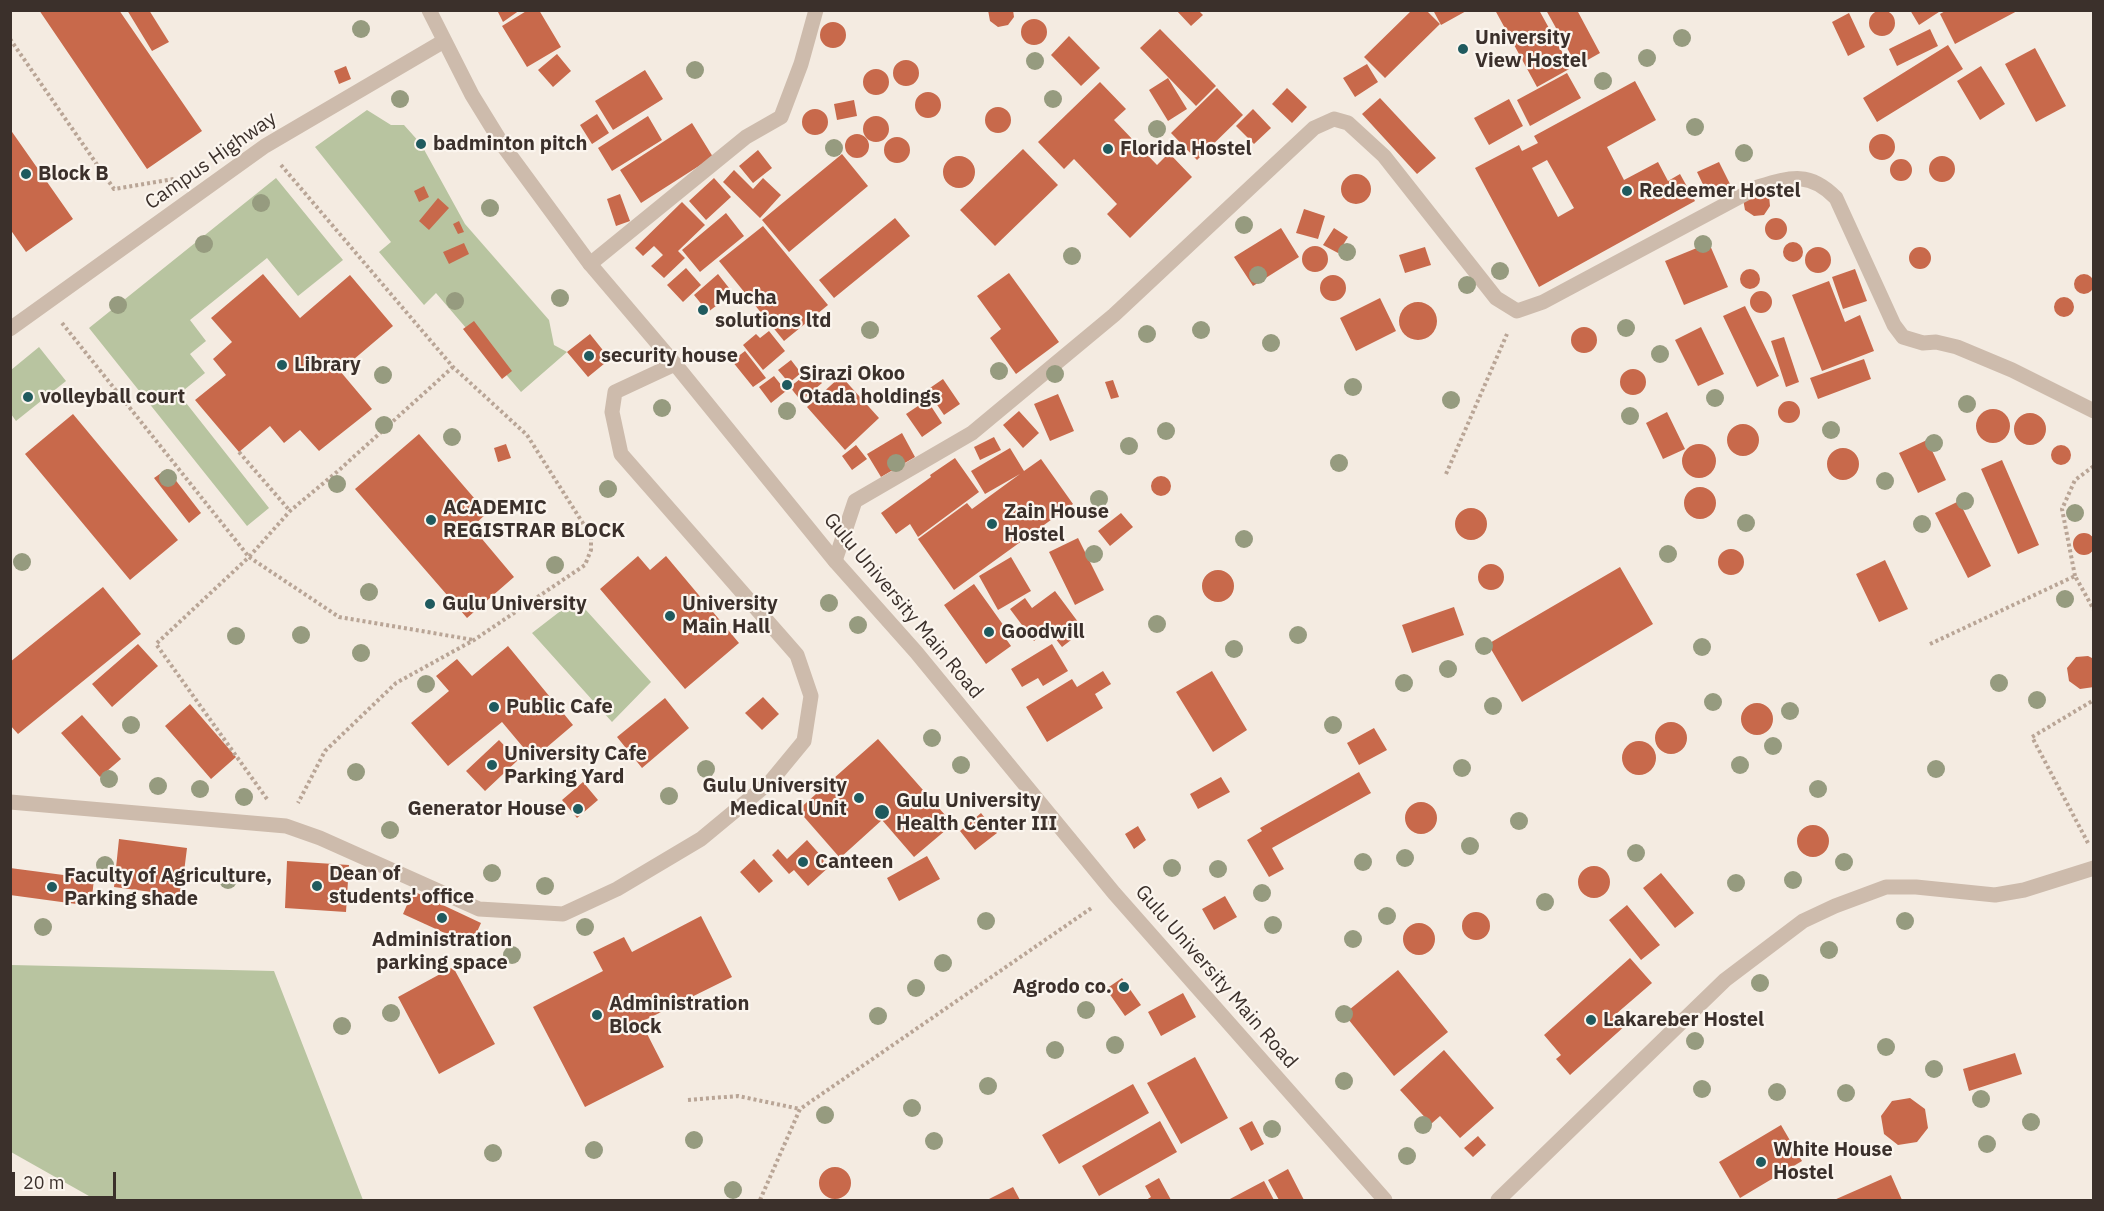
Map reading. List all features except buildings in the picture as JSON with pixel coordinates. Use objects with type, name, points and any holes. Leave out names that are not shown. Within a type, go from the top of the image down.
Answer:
[{"type":"street","name":"Gulu University Main Road","points":[[429,10],[472,95],[504,147],[590,264],[675,364],[835,561],[916,652],[1114,893],[1385,1200]]},
{"type":"street","points":[[590,264],[746,137],[781,117],[801,63],[816,10]]},
{"type":"street","name":"Campus Highway","points":[[10,329],[265,146],[444,41]]},
{"type":"street","points":[[835,561],[855,501],[972,433],[1114,315],[1314,128],[1334,119],[1348,123],[1384,156],[1496,298],[1517,311],[1543,302],[1758,187],[1783,180],[1807,178],[1824,186],[1836,198],[1894,325],[1903,337],[1923,343],[1936,342],[1957,347],[2012,370],[2094,411]]},
{"type":"street","points":[[10,802],[286,826],[320,838],[479,909],[563,914],[616,889],[701,839],[771,782],[804,741],[811,696],[797,656],[621,454],[612,412],[615,392],[675,364]]},
{"type":"street","points":[[1498,1200],[1725,980],[1803,921],[1886,887],[1916,887],[1995,895],[2024,890],[2094,868]]},
{"type":"path","points":[[10,39],[114,189],[179,178]]},
{"type":"path","points":[[265,146],[453,367],[527,435],[591,536],[591,550],[585,565],[474,640],[396,683],[325,751],[286,826],[156,644],[249,557],[290,511],[338,471],[453,367]]},
{"type":"path","points":[[47,303],[249,557],[339,617],[474,640]]},
{"type":"path","points":[[1446,474],[1517,311]]},
{"type":"path","points":[[239,452],[290,511]]},
{"type":"path","points":[[2094,466],[2074,480],[2062,509],[2075,576],[2094,610]]},
{"type":"path","points":[[1930,644],[2075,576]]},
{"type":"path","points":[[2088,845],[2032,737],[2094,700]]},
{"type":"path","points":[[760,1200],[800,1109],[1114,893]]},
{"type":"path","points":[[688,1100],[738,1096],[800,1109]]},
{"type":"green space","points":[[367,110],[391,125],[404,125],[421,144],[465,224],[549,320],[554,345],[567,352],[521,392],[436,293],[424,305],[379,252],[391,242],[315,147]]},
{"type":"green space","points":[[276,178],[343,260],[298,296],[267,258],[190,320],[206,341],[190,354],[205,373],[179,394],[269,508],[247,526],[89,328]]},
{"type":"green space","name":"volleyball court","points":[[39,347],[66,381],[16,421],[11,414],[11,370]]},
{"type":"green space","points":[[576,599],[651,682],[612,722],[532,633]]},
{"type":"green space","points":[[11,965],[274,971],[363,1200],[96,1200],[11,1152]]},
{"type":"place","name":"University View Hostel","points":[[1463,49]]},
{"type":"place","name":"badminton pitch","points":[[421,144]]},
{"type":"place","name":"Florida Hostel","points":[[1108,149]]},
{"type":"place","name":"Block B","points":[[26,174]]},
{"type":"place","name":"Redeemer Hostel","points":[[1627,191]]},
{"type":"place","name":"Mucha solutions ltd","points":[[703,310]]},
{"type":"place","name":"security house","points":[[589,356]]},
{"type":"place","name":"Library","points":[[282,365]]},
{"type":"place","name":"Sirazi Okoo Otada holdings","points":[[787,385]]},
{"type":"place","name":"volleyball court","points":[[28,397]]},
{"type":"place","name":"ACADEMIC REGISTRAR BLOCK","points":[[431,520]]},
{"type":"place","name":"Zain House Hostel","points":[[992,524]]},
{"type":"place","name":"Gulu University","points":[[430,604]]},
{"type":"place","name":"University Main Hall","points":[[670,616]]},
{"type":"place","name":"Goodwill","points":[[989,632]]},
{"type":"place","name":"Public Cafe","points":[[494,707]]},
{"type":"place","name":"University Cafe Parking Yard","points":[[492,765]]},
{"type":"place","name":"Gulu University Medical Unit","points":[[859,798]]},
{"type":"place","name":"Generator House","points":[[578,809]]},
{"type":"place","name":"Gulu University Health Center III","points":[[882,812]]},
{"type":"place","name":"Canteen","points":[[803,862]]},
{"type":"place","name":"Dean of students' office","points":[[317,886]]},
{"type":"place","name":"Faculty of Agriculture, Parking shade","points":[[52,887]]},
{"type":"place","name":"Administration parking space","points":[[442,918]]},
{"type":"place","name":"Agrodo co.","points":[[1124,987]]},
{"type":"place","name":"Administration Block","points":[[597,1015]]},
{"type":"place","name":"Lakareber Hostel","points":[[1591,1020]]},
{"type":"place","name":"White House Hostel","points":[[1761,1162]]}]
